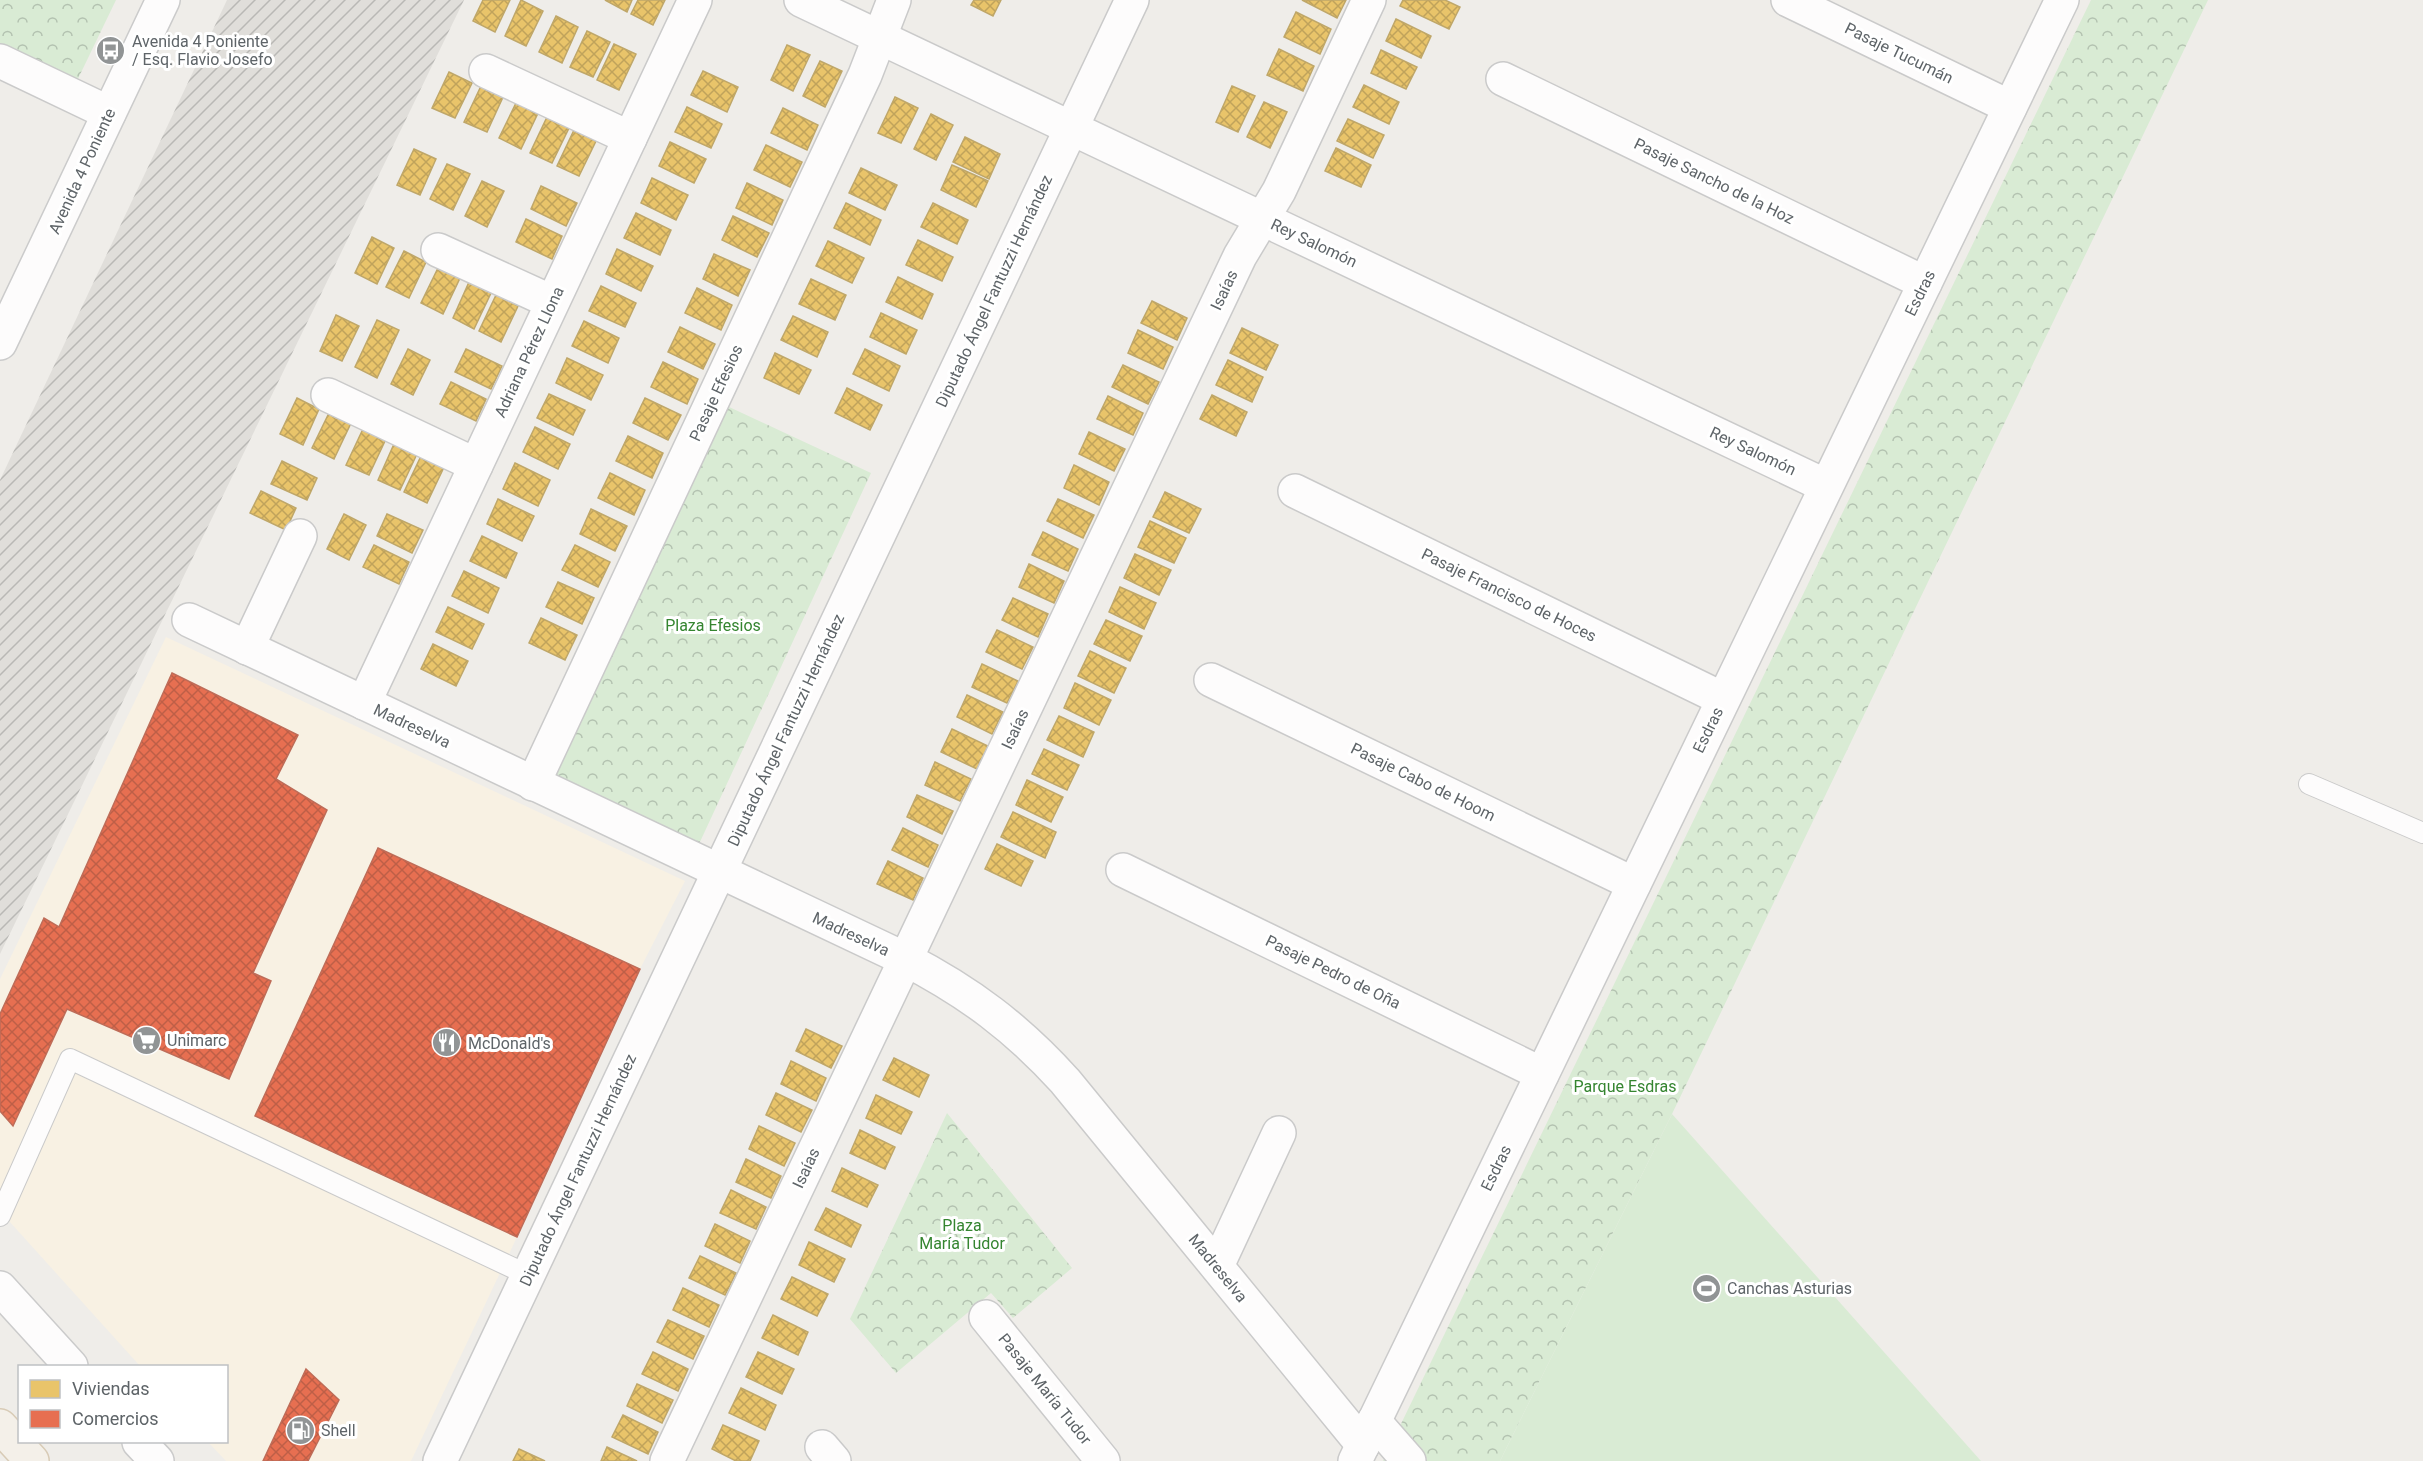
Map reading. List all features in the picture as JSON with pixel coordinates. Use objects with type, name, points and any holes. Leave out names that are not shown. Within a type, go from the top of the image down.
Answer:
[{"type":"main road","points":[[0,1426],[32,1461]]},
{"type":"street","name":"Avenida 4 Poniente","points":[[0,343],[163,0]]},
{"type":"street","name":"Adriana Pérez Llona","points":[[364,703],[694,0]]},
{"type":"street","name":"Rey Salomón","points":[[801,0],[1826,486]]},
{"type":"street","name":"Pasaje Efesios","points":[[533,784],[854,98],[894,0]]},
{"type":"street","name":"Diputado Ángel Fantuzzi Hernández","points":[[440,1461],[1132,0]]},
{"type":"street","name":"Isaías","points":[[667,1461],[1234,267],[1279,191],[1369,0]]},
{"type":"street","name":"Pasaje Tucumán","points":[[1788,0],[2010,107]]},
{"type":"street","name":"Esdras","points":[[1364,1442],[2061,0]]},
{"type":"street","points":[[0,61],[109,113]]},
{"type":"street","points":[[486,71],[630,138]]},
{"type":"street","name":"Pasaje Sancho de la Hoz","points":[[1503,79],[1925,283]]},
{"type":"street","points":[[438,250],[552,302]]},
{"type":"street","points":[[328,395],[476,465]]},
{"type":"street","name":"Pasaje Francisco de Hoces","points":[[1295,490],[1723,699]]},
{"type":"street","points":[[247,648],[300,536]]},
{"type":"street","name":"Madreselva","points":[[189,620],[905,959],[960,989],[1015,1030],[1065,1081],[1364,1442],[1409,1461]]},
{"type":"street","name":"Pasaje Cabo de Hoom","points":[[1211,680],[1634,884]]},
{"type":"street","name":"Pasaje Pedro de Oña","points":[[1123,870],[1542,1074]]},
{"type":"street","points":[[1217,1266],[1279,1133]]},
{"type":"street","points":[[0,1288],[70,1365]]},
{"type":"street","name":"Pasaje María Tudor","points":[[986,1317],[1103,1461]]},
{"type":"street","points":[[141,1443],[157,1461]]},
{"type":"lane","points":[[2309,784],[2423,833]]},
{"type":"lane","points":[[0,1216],[70,1059],[528,1275]]},
{"type":"shaded area","points":[[227,0],[464,0],[0,954],[0,480]]},
{"type":"shaded area","points":[[166,637],[685,881],[640,969],[378,849],[256,1116],[517,1237],[411,1461],[226,1461],[209,1443],[228,1443],[228,1365],[139,1365],[0,1211],[0,979]]},
{"type":"green space","points":[[0,0],[116,0],[75,85],[0,50]]},
{"type":"green space","name":"Parque Esdras","points":[[2091,0],[2208,0],[1672,1114],[1500,1461],[1383,1461]]},
{"type":"green space","name":"Plaza Efesios","points":[[727,406],[871,473],[699,844],[555,776]]},
{"type":"green space","name":"Plaza María Tudor","points":[[947,1113],[1072,1268],[1013,1318],[991,1293],[896,1373],[850,1319]]},
{"type":"green space","name":"Canchas Asturias","points":[[1672,1114],[1981,1461],[1500,1461]]},
{"type":"building: Viviendas","points":[[483,0],[510,0],[495,32],[473,21]]},
{"type":"building: Viviendas","points":[[521,0],[543,11],[526,46],[505,36]]},
{"type":"building: Viviendas","points":[[605,0],[632,0],[627,12]]},
{"type":"building: Viviendas","points":[[638,0],[665,0],[653,25],[631,14]]},
{"type":"building: Viviendas","points":[[974,0],[1001,0],[993,16],[971,5]]},
{"type":"building: Viviendas","points":[[1302,0],[1346,0],[1337,18]]},
{"type":"building: Viviendas","points":[[1403,0],[1445,0],[1460,7],[1449,29],[1400,6]]},
{"type":"building: Viviendas","points":[[1296,12],[1331,29],[1320,54],[1284,37]]},
{"type":"building: Viviendas","points":[[556,16],[578,27],[562,63],[539,52]]},
{"type":"building: Viviendas","points":[[1396,19],[1431,36],[1421,58],[1386,41]]},
{"type":"building: Viviendas","points":[[587,31],[610,42],[593,77],[570,67]]},
{"type":"building: Viviendas","points":[[614,44],[636,54],[619,90],[597,80]]},
{"type":"building: Viviendas","points":[[787,45],[810,55],[793,91],[771,80]]},
{"type":"building: Viviendas","points":[[1279,49],[1314,66],[1303,91],[1267,75]]},
{"type":"building: Viviendas","points":[[1381,50],[1417,67],[1406,89],[1371,73]]},
{"type":"building: Viviendas","points":[[820,61],[842,71],[825,107],[803,96]]},
{"type":"building: Viviendas","points":[[703,71],[738,87],[727,112],[691,95]]},
{"type":"building: Viviendas","points":[[449,72],[472,83],[455,118],[432,108]]},
{"type":"building: Viviendas","points":[[1364,85],[1399,102],[1389,124],[1353,107]]},
{"type":"building: Viviendas","points":[[481,86],[503,97],[487,132],[464,122]]},
{"type":"building: Viviendas","points":[[1232,86],[1255,96],[1238,132],[1216,122]]},
{"type":"building: Viviendas","points":[[895,97],[918,108],[901,143],[878,133]]},
{"type":"building: Viviendas","points":[[1264,102],[1287,112],[1270,148],[1247,137]]},
{"type":"building: Viviendas","points":[[516,103],[538,113],[521,149],[499,138]]},
{"type":"building: Viviendas","points":[[687,107],[722,124],[711,148],[675,132]]},
{"type":"building: Viviendas","points":[[783,108],[818,125],[807,150],[771,133]]},
{"type":"building: Viviendas","points":[[931,114],[953,125],[936,160],[914,149]]},
{"type":"building: Viviendas","points":[[547,117],[569,128],[552,163],[530,153]]},
{"type":"building: Viviendas","points":[[1348,119],[1384,135],[1373,158],[1337,141]]},
{"type":"building: Viviendas","points":[[574,130],[596,141],[579,176],[557,166]]},
{"type":"building: Viviendas","points":[[965,137],[1000,154],[989,179],[953,162]]},
{"type":"building: Viviendas","points":[[670,142],[706,159],[694,183],[659,166]]},
{"type":"building: Viviendas","points":[[766,145],[802,162],[790,187],[754,170]]},
{"type":"building: Viviendas","points":[[1336,148],[1371,165],[1361,187],[1325,171]]},
{"type":"building: Viviendas","points":[[414,149],[436,159],[420,195],[397,185]]},
{"type":"building: Viviendas","points":[[447,164],[470,174],[453,210],[430,199]]},
{"type":"building: Viviendas","points":[[952,165],[988,181],[976,207],[941,190]]},
{"type":"building: Viviendas","points":[[861,168],[897,185],[885,210],[849,193]]},
{"type":"building: Viviendas","points":[[652,178],[688,195],[676,220],[641,203]]},
{"type":"building: Viviendas","points":[[482,181],[504,191],[487,227],[465,216]]},
{"type":"building: Viviendas","points":[[747,183],[783,200],[772,225],[736,208]]},
{"type":"building: Viviendas","points":[[541,186],[577,203],[566,226],[531,209]]},
{"type":"building: Viviendas","points":[[846,203],[881,220],[870,245],[834,228]]},
{"type":"building: Viviendas","points":[[933,203],[968,220],[957,244],[921,227]]},
{"type":"building: Viviendas","points":[[636,213],[671,230],[660,255],[624,238]]},
{"type":"building: Viviendas","points":[[733,216],[769,233],[757,257],[722,240]]},
{"type":"building: Viviendas","points":[[526,219],[562,236],[552,259],[516,242]]},
{"type":"building: Viviendas","points":[[372,237],[394,248],[377,284],[355,273]]},
{"type":"building: Viviendas","points":[[918,240],[953,257],[942,281],[906,265]]},
{"type":"building: Viviendas","points":[[828,241],[864,258],[852,283],[816,266]]},
{"type":"building: Viviendas","points":[[617,249],[653,266],[641,291],[606,274]]},
{"type":"building: Viviendas","points":[[404,251],[426,262],[409,298],[386,287]]},
{"type":"building: Viviendas","points":[[714,254],[750,270],[738,296],[703,279]]},
{"type":"building: Viviendas","points":[[438,268],[460,278],[443,314],[421,303]]},
{"type":"building: Viviendas","points":[[898,277],[933,294],[922,319],[886,302]]},
{"type":"building: Viviendas","points":[[811,279],[846,295],[835,320],[799,304]]},
{"type":"building: Viviendas","points":[[469,282],[491,293],[474,329],[453,318]]},
{"type":"building: Viviendas","points":[[601,286],[636,303],[625,327],[589,311]]},
{"type":"building: Viviendas","points":[[697,288],[732,305],[721,330],[685,313]]},
{"type":"building: Viviendas","points":[[496,295],[518,306],[501,342],[479,331]]},
{"type":"building: Viviendas","points":[[1152,301],[1187,318],[1177,340],[1141,323]]},
{"type":"building: Viviendas","points":[[881,313],[917,330],[906,354],[870,337]]},
{"type":"building: Viviendas","points":[[336,315],[359,326],[342,361],[320,351]]},
{"type":"building: Viviendas","points":[[793,316],[828,332],[817,357],[781,340]]},
{"type":"building: Viviendas","points":[[377,320],[399,330],[377,378],[355,367]]},
{"type":"building: Viviendas","points":[[584,321],[619,338],[608,363],[572,346]]},
{"type":"building: Viviendas","points":[[680,327],[715,344],[703,369],[668,352]]},
{"type":"building: Viviendas","points":[[1242,328],[1278,345],[1266,370],[1230,353]]},
{"type":"building: Viviendas","points":[[1138,330],[1173,347],[1163,369],[1128,353]]},
{"type":"building: Viviendas","points":[[408,349],[430,360],[413,395],[391,384]]},
{"type":"building: Viviendas","points":[[466,349],[502,366],[491,389],[455,372]]},
{"type":"building: Viviendas","points":[[865,349],[900,366],[889,391],[853,374]]},
{"type":"building: Viviendas","points":[[775,353],[811,370],[799,394],[764,378]]},
{"type":"building: Viviendas","points":[[567,358],[603,375],[591,400],[556,383]]},
{"type":"building: Viviendas","points":[[1228,360],[1263,377],[1252,402],[1216,385]]},
{"type":"building: Viviendas","points":[[663,362],[698,379],[687,404],[651,387]]},
{"type":"building: Viviendas","points":[[1123,365],[1159,382],[1148,404],[1112,387]]},
{"type":"building: Viviendas","points":[[451,382],[486,399],[476,421],[440,404]]},
{"type":"building: Viviendas","points":[[847,388],[882,405],[870,430],[835,413]]},
{"type":"building: Viviendas","points":[[549,394],[585,410],[573,435],[537,418]]},
{"type":"building: Viviendas","points":[[1212,395],[1247,412],[1236,436],[1200,419]]},
{"type":"building: Viviendas","points":[[1108,396],[1143,413],[1133,435],[1097,419]]},
{"type":"building: Viviendas","points":[[297,398],[319,409],[303,445],[280,434]]},
{"type":"building: Viviendas","points":[[645,398],[681,415],[668,440],[633,423]]},
{"type":"building: Viviendas","points":[[329,413],[351,423],[334,459],[312,448]]},
{"type":"building: Viviendas","points":[[535,427],[570,444],[558,469],[523,452]]},
{"type":"building: Viviendas","points":[[363,429],[386,439],[369,475],[346,465]]},
{"type":"building: Viviendas","points":[[1089,432],[1125,449],[1114,471],[1079,454]]},
{"type":"building: Viviendas","points":[[628,436],[663,453],[652,478],[616,461]]},
{"type":"building: Viviendas","points":[[394,444],[417,454],[400,490],[378,480]]},
{"type":"building: Viviendas","points":[[421,456],[444,467],[427,503],[404,492]]},
{"type":"building: Viviendas","points":[[282,461],[317,478],[307,500],[271,484]]},
{"type":"building: Viviendas","points":[[515,463],[550,480],[538,506],[503,489]]},
{"type":"building: Viviendas","points":[[1074,465],[1109,482],[1099,505],[1064,488]]},
{"type":"building: Viviendas","points":[[610,473],[645,490],[634,515],[598,498]]},
{"type":"building: Viviendas","points":[[261,491],[296,508],[286,530],[250,513]]},
{"type":"building: Viviendas","points":[[1165,492],[1201,509],[1189,533],[1153,517]]},
{"type":"building: Viviendas","points":[[498,499],[534,516],[522,541],[487,524]]},
{"type":"building: Viviendas","points":[[1058,499],[1094,515],[1083,538],[1047,521]]},
{"type":"building: Viviendas","points":[[591,509],[627,526],[615,551],[580,534]]},
{"type":"building: Viviendas","points":[[344,514],[366,525],[349,560],[327,549]]},
{"type":"building: Viviendas","points":[[387,514],[423,530],[412,553],[377,536]]},
{"type":"building: Viviendas","points":[[1150,521],[1186,538],[1174,563],[1138,547]]},
{"type":"building: Viviendas","points":[[1043,532],[1078,549],[1068,571],[1032,555]]},
{"type":"building: Viviendas","points":[[482,536],[517,553],[506,578],[470,561]]},
{"type":"building: Viviendas","points":[[374,545],[409,562],[399,584],[363,567]]},
{"type":"building: Viviendas","points":[[575,545],[610,562],[598,587],[562,570]]},
{"type":"building: Viviendas","points":[[1135,554],[1171,570],[1159,595],[1124,578]]},
{"type":"building: Viviendas","points":[[1029,564],[1064,581],[1054,603],[1019,587]]},
{"type":"building: Viviendas","points":[[464,571],[499,588],[488,613],[452,596]]},
{"type":"building: Viviendas","points":[[558,582],[594,598],[582,624],[546,607]]},
{"type":"building: Viviendas","points":[[1120,587],[1156,603],[1144,629],[1109,612]]},
{"type":"building: Viviendas","points":[[1013,598],[1048,614],[1038,637],[1002,620]]},
{"type":"building: Viviendas","points":[[448,607],[484,624],[472,649],[436,632]]},
{"type":"building: Viviendas","points":[[541,618],[577,635],[565,660],[529,643]]},
{"type":"building: Viviendas","points":[[1106,620],[1142,636],[1130,661],[1094,644]]},
{"type":"building: Viviendas","points":[[997,630],[1033,647],[1022,669],[986,652]]},
{"type":"building: Viviendas","points":[[433,644],[468,661],[456,686],[421,669]]},
{"type":"building: Viviendas","points":[[1090,651],[1126,668],[1114,693],[1078,676]]},
{"type":"building: Viviendas","points":[[982,664],[1018,681],[1007,703],[972,687]]},
{"type":"building: Viviendas","points":[[1075,683],[1111,700],[1099,725],[1064,708]]},
{"type":"building: Viviendas","points":[[967,695],[1003,712],[992,734],[957,717]]},
{"type":"building: Viviendas","points":[[1059,716],[1094,732],[1083,757],[1047,740]]},
{"type":"building: Viviendas","points":[[952,729],[988,746],[977,769],[941,752]]},
{"type":"building: Viviendas","points":[[1044,749],[1079,765],[1067,790],[1032,774]]},
{"type":"building: Viviendas","points":[[935,762],[971,779],[960,801],[925,785]]},
{"type":"building: Viviendas","points":[[1027,780],[1063,797],[1051,822],[1016,805]]},
{"type":"building: Viviendas","points":[[917,795],[953,811],[942,834],[907,817]]},
{"type":"building: Viviendas","points":[[1013,812],[1056,832],[1045,858],[1001,837]]},
{"type":"building: Viviendas","points":[[903,828],[938,845],[928,867],[892,850]]},
{"type":"building: Viviendas","points":[[997,844],[1033,861],[1021,886],[985,869]]},
{"type":"building: Viviendas","points":[[888,861],[923,878],[913,900],[877,884]]},
{"type":"building: Viviendas","points":[[806,1029],[842,1046],[831,1068],[796,1051]]},
{"type":"building: Viviendas","points":[[894,1058],[929,1075],[919,1097],[883,1080]]},
{"type":"building: Viviendas","points":[[791,1061],[826,1078],[816,1101],[781,1084]]},
{"type":"building: Viviendas","points":[[776,1093],[812,1110],[801,1132],[766,1115]]},
{"type":"building: Viviendas","points":[[876,1095],[912,1112],[901,1134],[866,1118]]},
{"type":"building: Viviendas","points":[[759,1126],[795,1143],[784,1166],[749,1149]]},
{"type":"building: Viviendas","points":[[860,1130],[895,1147],[885,1169],[850,1153]]},
{"type":"building: Viviendas","points":[[746,1159],[781,1176],[771,1198],[736,1182]]},
{"type":"building: Viviendas","points":[[842,1168],[878,1185],[867,1207],[832,1191]]},
{"type":"building: Viviendas","points":[[731,1190],[766,1207],[756,1229],[720,1213]]},
{"type":"building: Viviendas","points":[[826,1208],[861,1225],[851,1247],[815,1230]]},
{"type":"building: Viviendas","points":[[715,1224],[750,1241],[740,1263],[705,1246]]},
{"type":"building: Viviendas","points":[[809,1242],[845,1259],[834,1282],[799,1265]]},
{"type":"building: Viviendas","points":[[700,1256],[736,1273],[725,1295],[689,1278]]},
{"type":"building: Viviendas","points":[[792,1277],[828,1294],[817,1316],[781,1299]]},
{"type":"building: Viviendas","points":[[683,1288],[719,1305],[709,1327],[673,1310]]},
{"type":"building: Viviendas","points":[[773,1315],[808,1332],[798,1355],[762,1338]]},
{"type":"building: Viviendas","points":[[668,1320],[704,1336],[693,1359],[657,1342]]},
{"type":"building: Viviendas","points":[[653,1352],[688,1369],[678,1391],[642,1374]]},
{"type":"building: Viviendas","points":[[758,1352],[794,1369],[782,1394],[746,1377]]},
{"type":"building: Viviendas","points":[[637,1384],[673,1400],[662,1423],[627,1406]]},
{"type":"building: Viviendas","points":[[741,1388],[776,1405],[765,1430],[729,1413]]},
{"type":"building: Viviendas","points":[[623,1415],[658,1432],[648,1454],[612,1437]]},
{"type":"building: Viviendas","points":[[723,1425],[759,1441],[750,1461],[736,1461],[712,1449]]},
{"type":"building: Viviendas","points":[[607,1447],[637,1461],[601,1461]]},
{"type":"building: Viviendas","points":[[519,1449],[545,1461],[513,1461]]},
{"type":"building: Comercios","points":[[172,673],[298,735],[276,779],[327,810],[253,973],[271,981],[229,1079],[67,1009],[13,1126],[0,1111],[0,1014],[44,918],[59,927]]},
{"type":"building: Comercios","name":"McDonald's","points":[[378,848],[640,969],[517,1237],[255,1116]]},
{"type":"building: Comercios","name":"Shell","points":[[306,1369],[339,1400],[308,1461],[263,1461]]},
{"type":"place","name":"Avenida 4 Poniente / Esq. Flavio Josefo","points":[[111,50]]},
{"type":"place","name":"Unimarc","points":[[146,1040]]},
{"type":"place","name":"McDonald's","points":[[447,1043]]},
{"type":"place","name":"Canchas Asturias","points":[[1706,1288]]},
{"type":"place","name":"Shell","points":[[300,1430]]}]
